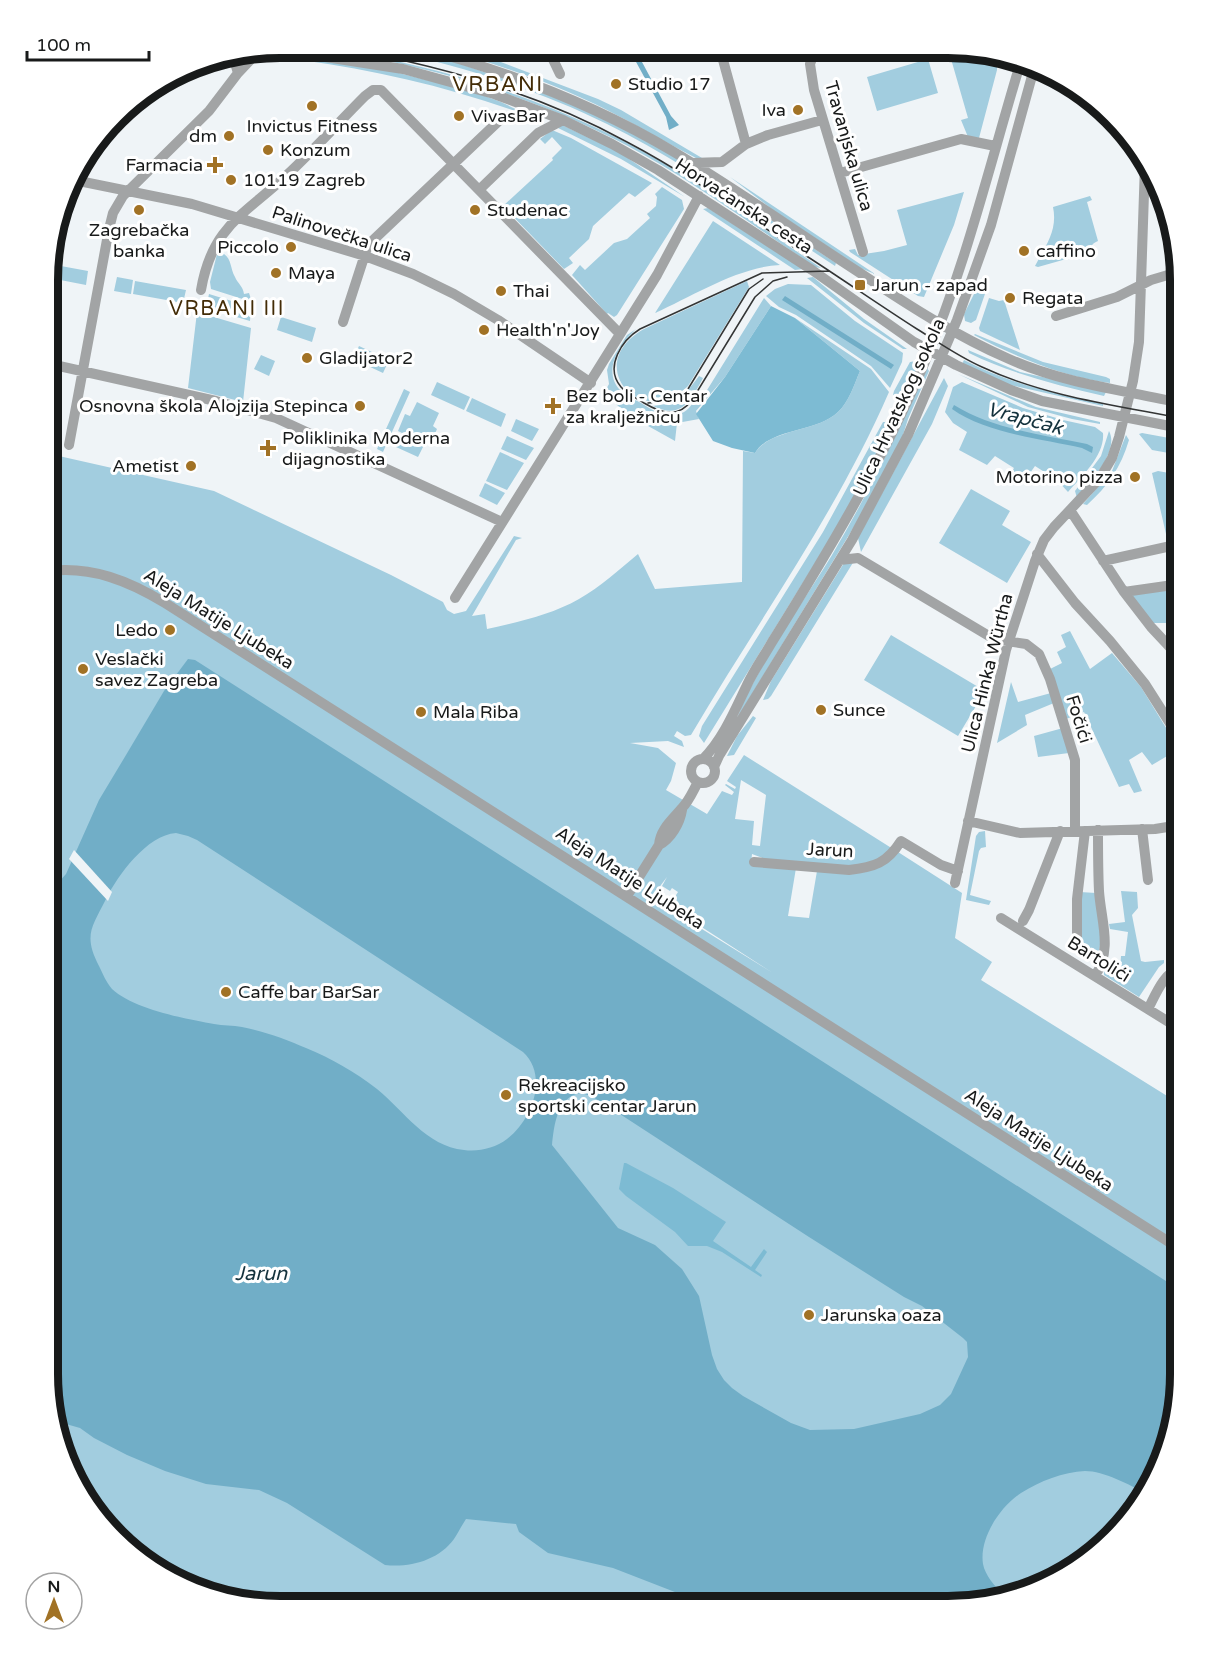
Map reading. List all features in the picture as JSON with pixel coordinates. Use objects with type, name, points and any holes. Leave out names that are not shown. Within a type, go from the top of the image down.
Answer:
[{"type":"street","name":"Horvaćanska cesta","points":[[332,58],[403,69],[494,94],[563,120],[612,144],[699,196],[929,351],[1011,390],[1042,401],[1170,426]]},
{"type":"street","name":"Horvaćanska cesta","points":[[456,58],[542,86],[621,122],[692,163],[952,332],[1012,361],[1051,374],[1170,401]]},
{"type":"street","points":[[552,58],[560,74]]},
{"type":"street","points":[[722,58],[746,144]]},
{"type":"street","name":"Travanjska ulica","points":[[812,58],[810,64],[814,90],[862,252]]},
{"type":"street","points":[[69,445],[113,213],[117,204],[128,190],[209,111],[250,60]]},
{"type":"street","points":[[235,63],[238,73]]},
{"type":"street","name":"Ulica Hrvatskog sokola","points":[[703,759],[734,713],[750,679],[852,510],[892,433],[929,351],[968,245],[1019,70]]},
{"type":"street","name":"Ulica Hrvatskog sokola","points":[[714,767],[852,540],[908,435],[952,332],[997,207],[1032,75]]},
{"type":"street","points":[[201,290],[205,268],[221,236],[237,218],[286,175],[373,90],[384,92],[620,334]]},
{"type":"street","points":[[537,110],[540,122],[538,132]]},
{"type":"street","points":[[343,322],[368,245],[504,116]]},
{"type":"street","points":[[480,189],[538,132],[563,120]]},
{"type":"street","points":[[692,163],[722,162],[746,144],[768,135],[822,120]]},
{"type":"street","points":[[840,173],[961,139],[995,146]]},
{"type":"street","points":[[722,162],[726,185]]},
{"type":"street","name":"Ulica Hinka Würtha","points":[[955,883],[1008,641],[1037,554],[1048,534],[1095,485],[1112,458],[1130,392],[1139,342],[1144,176]]},
{"type":"street","name":"Palinovečka ulica","points":[[81,181],[181,201],[365,256],[413,274],[454,294],[498,320],[591,382]]},
{"type":"street","points":[[455,598],[657,274],[699,196]]},
{"type":"street","points":[[1056,316],[1117,297],[1151,280],[1170,274]]},
{"type":"street","points":[[58,366],[216,401],[276,418],[502,522]]},
{"type":"street","points":[[1070,510],[1124,592],[1170,647]]},
{"type":"street","points":[[840,560],[858,558],[852,540]]},
{"type":"street","points":[[1103,561],[1170,546]]},
{"type":"street","points":[[1037,554],[1075,603],[1145,684],[1170,723]]},
{"type":"street","name":"Fočići","points":[[858,558],[994,639],[1029,645],[1039,654],[1050,679],[1075,760],[1080,831],[1077,947]]},
{"type":"street","name":"Aleja Matije Ljubeka","points":[[58,571],[94,572],[143,589],[1170,1243]]},
{"type":"street","points":[[1124,592],[1170,585]]},
{"type":"street","points":[[703,759],[710,761],[714,767],[711,780],[705,783],[698,782],[692,777],[690,770],[696,760],[703,759]]},
{"type":"street","points":[[627,896],[664,831],[673,817],[682,809],[698,782]]},
{"type":"street","points":[[968,821],[1020,833],[1170,826]]},
{"type":"street","points":[[1142,829],[1148,880]]},
{"type":"street","points":[[1095,976],[1102,966],[1106,934],[1099,893],[1098,830]]},
{"type":"street","points":[[1023,921],[1033,902],[1060,831]]},
{"type":"street","name":"Jarun","points":[[754,862],[860,869],[883,862],[901,841],[941,865],[958,871]]},
{"type":"street","name":"Bartolići","points":[[1001,918],[1170,1023]]},
{"type":"street","points":[[1148,1009],[1170,974]]},
{"type":"shaded area","points":[[300,58],[312,58],[387,70],[474,92],[532,117],[447,90],[389,75]]},
{"type":"shaded area","points":[[372,58],[425,68],[484,84],[542,104],[630,144],[686,177],[821,268],[815,267],[676,174],[596,130],[498,91]]},
{"type":"shaded area","points":[[422,58],[442,58],[463,65],[545,94],[616,124],[711,179],[836,263],[835,266],[695,174],[607,124],[552,99]]},
{"type":"shaded area","points":[[472,58],[491,58],[598,99],[702,158],[696,158],[587,100]]},
{"type":"shaded area","points":[[951,58],[997,64],[979,138],[968,137],[961,120],[968,118]]},
{"type":"shaded area","points":[[928,59],[938,93],[877,111],[867,77]]},
{"type":"shaded area","points":[[562,125],[619,152],[685,197],[621,159],[554,126]]},
{"type":"shaded area","points":[[552,130],[571,138],[652,183],[635,197],[629,193],[593,226],[589,239],[569,258],[573,263],[564,269],[503,206],[553,160],[552,158],[562,148],[552,137],[545,144],[540,139]]},
{"type":"shaded area","points":[[730,177],[875,274],[860,268],[773,210]]},
{"type":"shaded area","points":[[662,187],[682,200],[684,209],[614,317],[607,314],[572,275],[580,265],[585,270],[614,243],[627,239],[650,218],[647,214],[656,206],[655,194]]},
{"type":"shaded area","points":[[964,192],[954,225],[924,297],[918,296],[850,252],[849,250],[855,249],[858,255],[907,245],[897,210]]},
{"type":"shaded area","points":[[1090,196],[1092,200],[1087,202],[1098,241],[1092,245],[1091,252],[1035,266],[1052,231],[1053,207]]},
{"type":"shaded area","points":[[708,208],[803,269],[795,270],[703,209]]},
{"type":"shaded area","points":[[713,221],[780,265],[748,271],[716,283],[655,313]]},
{"type":"shaded area","points":[[217,254],[227,256],[233,274],[244,294],[249,293],[252,302],[211,289],[210,282]]},
{"type":"shaded area","points":[[59,266],[88,271],[86,285],[58,280]]},
{"type":"shaded area","points":[[117,277],[133,280],[131,294],[114,291]]},
{"type":"shaded area","points":[[813,277],[864,319],[907,349],[903,349],[864,323],[807,278]]},
{"type":"shaded area","points":[[135,281],[186,290],[183,303],[133,294]]},
{"type":"shaded area","points":[[747,281],[749,287],[688,386],[671,398],[653,402],[637,398],[625,388],[618,375],[618,360],[626,344],[644,329]]},
{"type":"shaded area","points":[[788,284],[811,285],[855,321],[903,353],[902,362],[890,388],[871,366],[796,315],[779,307],[766,296],[775,289]]},
{"type":"shaded area","points":[[978,286],[987,288],[976,320],[971,323],[965,321],[964,314]]},
{"type":"shaded area","points":[[209,294],[251,307],[250,321],[206,308]]},
{"type":"shaded area","points":[[764,298],[771,306],[725,377],[696,411],[699,419],[677,423],[675,441],[632,417],[612,401],[607,402],[601,399],[609,384],[607,370],[609,364],[627,335],[636,329],[624,342],[615,358],[613,375],[615,383],[625,394],[656,412],[673,416],[684,412],[699,393],[704,395]]},
{"type":"shaded area","points":[[989,298],[1004,300],[1020,350],[980,331]]},
{"type":"shaded area","points":[[771,306],[795,318],[860,371],[848,398],[838,412],[818,424],[771,439],[755,453],[713,441],[696,414],[725,377]]},
{"type":"shaded area","points":[[197,312],[251,328],[243,402],[188,388]]},
{"type":"shaded area","points":[[281,317],[316,328],[312,342],[277,330]]},
{"type":"shaded area","name":"Rekreacijsko sportski centar Jarun","points":[[795,318],[871,369],[889,392],[868,437],[821,524],[691,735],[685,736],[677,731],[674,736],[682,741],[684,747],[668,741],[630,743],[658,748],[676,763],[666,790],[707,814],[722,791],[732,795],[734,792],[725,785],[735,789],[736,787],[727,781],[744,755],[893,849],[880,860],[853,867],[768,860],[752,854],[751,864],[796,868],[788,916],[809,918],[817,871],[850,871],[870,868],[898,852],[962,893],[955,938],[992,962],[981,980],[1170,1098],[1170,1374],[1168,1403],[1162,1432],[1147,1473],[1124,1510],[1083,1551],[1032,1580],[976,1595],[266,1596],[223,1589],[182,1574],[145,1551],[104,1510],[75,1459],[60,1403],[58,1374],[58,456],[214,491],[391,575],[443,602],[447,610],[454,614],[466,611],[514,536],[522,538],[516,540],[472,616],[485,614],[487,629],[534,617],[568,605],[594,589],[638,554],[655,589],[742,582],[743,451],[755,453],[772,439],[829,419],[838,412],[851,393],[860,371]],"holes":[[[741,780],[766,795],[760,846],[752,845],[754,821],[735,819]],[[667,877],[662,886],[670,891],[672,888],[678,892],[669,906],[773,973],[660,903],[657,893]]]},
{"type":"shaded area","points":[[975,334],[1043,362],[1106,377],[1110,379],[1110,383],[1075,376],[1040,365],[1006,351]]},
{"type":"shaded area","points":[[359,346],[389,360],[383,373],[353,359]]},
{"type":"shaded area","points":[[968,350],[1020,372],[1106,392],[1104,396],[1035,378],[985,360],[969,353]]},
{"type":"shaded area","points":[[261,355],[275,361],[269,376],[254,369]]},
{"type":"shaded area","points":[[964,360],[1015,381],[1103,404],[1103,406],[1006,384],[962,364]]},
{"type":"shaded area","points":[[916,361],[916,372],[898,403],[893,395],[894,391],[910,362]]},
{"type":"shaded area","points":[[927,368],[929,371],[902,438],[863,512],[736,720],[768,656],[832,555],[858,509]]},
{"type":"shaded area","points":[[958,374],[1036,407],[1100,422],[1100,424],[1028,407]]},
{"type":"shaded area","points":[[699,376],[703,378],[684,406],[671,411],[653,406],[666,404],[682,396]]},
{"type":"shaded area","points":[[944,378],[948,386],[932,424],[861,552],[858,538]]},
{"type":"shaded area","points":[[437,382],[470,397],[464,410],[431,395]]},
{"type":"shaded area","points":[[962,382],[1023,408],[1095,427],[1103,433],[1103,441],[1096,457],[1068,492],[1057,480],[1035,466],[1023,483],[1008,477],[1014,468],[995,456],[987,465],[959,450],[967,432],[953,423],[945,412],[953,387]]},
{"type":"shaded area","points":[[404,389],[410,392],[383,452],[377,449]]},
{"type":"shaded area","points":[[472,398],[506,414],[501,427],[466,411]]},
{"type":"shaded area","points":[[417,402],[439,413],[433,426],[437,429],[430,445],[425,443],[418,457],[396,447],[402,433],[398,431],[405,414],[410,416]]},
{"type":"shaded area","points":[[516,419],[539,429],[532,441],[511,431]]},
{"type":"shaded area","points":[[883,422],[889,422],[885,438],[849,508],[704,743],[699,736],[702,726],[823,532]]},
{"type":"shaded area","points":[[1109,431],[1111,439],[1107,457],[1102,467],[1077,498],[1075,491],[1101,456]]},
{"type":"shaded area","points":[[1139,434],[1170,438],[1170,453],[1152,450]]},
{"type":"shaded area","points":[[1126,435],[1129,440],[1113,475],[1095,498],[1087,505],[1083,504],[1112,471]]},
{"type":"shaded area","points":[[507,436],[534,448],[526,460],[501,449]]},
{"type":"shaded area","points":[[500,452],[524,463],[507,490],[486,481]]},
{"type":"shaded area","points":[[1158,471],[1170,473],[1170,534],[1166,534],[1152,473]]},
{"type":"shaded area","points":[[485,483],[505,493],[497,505],[479,496]]},
{"type":"shaded area","points":[[971,489],[1010,511],[1002,525],[1031,542],[1007,583],[939,543]]},
{"type":"shaded area","points":[[854,561],[771,696],[763,700],[771,681],[844,563]]},
{"type":"shaded area","points":[[1166,589],[1170,623],[1153,623],[1131,595]]},
{"type":"shaded area","points":[[1070,631],[1090,669],[1112,653],[1141,687],[1170,734],[1170,754],[1152,765],[1142,752],[1129,760],[1142,791],[1134,793],[1129,784],[1119,787],[1084,712],[1066,719],[1050,669],[1062,663],[1057,652],[1066,647],[1061,635]]},
{"type":"shaded area","points":[[891,635],[985,691],[958,736],[864,680]]},
{"type":"shaded area","points":[[1011,682],[1018,702],[1051,693],[1054,703],[1025,715],[1027,725],[997,743]]},
{"type":"shaded area","points":[[753,716],[756,718],[734,755],[727,756],[737,736]]},
{"type":"shaded area","points":[[1063,728],[1069,753],[1038,757],[1034,736]]},
{"type":"shaded area","points":[[985,831],[986,847],[979,851],[970,895],[991,901],[989,905],[966,900],[976,836],[979,832]]},
{"type":"shaded area","points":[[1121,891],[1137,892],[1138,908],[1132,915],[1141,961],[1164,960],[1139,997],[1104,975],[1104,971],[1115,977],[1120,969],[1121,956],[1125,956],[1128,932],[1110,929],[1109,924],[1125,922]]},
{"type":"shaded area","points":[[1080,892],[1096,893],[1102,925],[1098,964],[1073,948]]},
{"type":"shaded area","points":[[624,1163],[673,1188],[726,1222],[713,1241],[751,1267],[764,1249],[767,1252],[755,1270],[762,1275],[761,1277],[722,1252],[707,1246],[688,1246],[675,1232],[626,1196],[619,1189]]},
{"type":"water","points":[[634,58],[640,58],[671,116],[679,125],[669,130],[666,117]]},
{"type":"water","points":[[785,296],[894,365],[891,369],[782,300]]},
{"type":"water","points":[[954,405],[1001,426],[1087,444],[1093,447],[1092,453],[1082,448],[997,430],[965,417],[952,409]]},
{"type":"water","name":"Jarun","points":[[188,659],[195,660],[1170,1284],[1168,1403],[1158,1446],[1137,1489],[1108,1476],[1085,1471],[1052,1478],[1021,1493],[999,1515],[984,1544],[984,1568],[999,1590],[962,1596],[685,1596],[613,1568],[548,1553],[519,1532],[516,1524],[466,1519],[448,1546],[432,1557],[414,1564],[385,1565],[287,1503],[259,1490],[206,1484],[165,1471],[127,1455],[80,1428],[66,1424],[60,1403],[58,1374],[58,883],[66,874],[99,800],[164,691]],"holes":[[[176,833],[188,836],[523,1052],[531,1062],[536,1085],[530,1109],[516,1131],[507,1139],[487,1149],[464,1150],[450,1147],[427,1135],[369,1083],[325,1056],[291,1041],[258,1031],[239,1026],[202,1022],[146,1008],[112,989],[103,975],[91,946],[93,924],[111,889],[144,848],[165,835]],[[581,1093],[591,1096],[809,1237],[922,1306],[963,1338],[967,1342],[968,1357],[951,1394],[940,1405],[920,1414],[854,1429],[810,1430],[791,1423],[732,1388],[717,1369],[699,1296],[682,1269],[655,1245],[618,1228],[552,1145],[558,1113],[562,1106],[573,1095]]]},
{"type":"pier","points":[[74,850],[112,892],[108,901],[69,859]]},
{"type":"tram line","points":[[391,58],[488,83],[559,109],[593,125],[650,155],[696,183],[903,320],[982,367],[1054,392],[1170,416]]},
{"type":"tram line","points":[[787,277],[773,281],[755,297],[692,400],[681,410],[669,412],[650,407],[621,387],[614,371],[617,355],[627,340],[640,329],[762,273],[829,271]]},
{"type":"tram line","points":[[648,403],[670,401],[688,389],[749,289],[763,279]]},
{"type":"place","name":"Studio 17","points":[[616,84]]},
{"type":"place","name":"Invictus Fitness","points":[[312,106]]},
{"type":"place","name":"Iva","points":[[798,110]]},
{"type":"place","name":"VivasBar","points":[[459,116]]},
{"type":"place","name":"dm","points":[[229,136]]},
{"type":"place","name":"Konzum","points":[[268,150]]},
{"type":"place","name":"Farmacia","points":[[215,165]]},
{"type":"place","name":"10119 Zagreb","points":[[231,180]]},
{"type":"place","name":"Zagrebačka banka","points":[[139,210]]},
{"type":"place","name":"Studenac","points":[[475,210]]},
{"type":"place","name":"Piccolo","points":[[291,247]]},
{"type":"place","name":"caffino","points":[[1024,251]]},
{"type":"place","name":"Maya","points":[[276,273]]},
{"type":"place","name":"Jarun - zapad","points":[[860,285]]},
{"type":"place","name":"Thai","points":[[501,291]]},
{"type":"place","name":"Regata","points":[[1010,298]]},
{"type":"place","name":"Health'n'Joy","points":[[484,330]]},
{"type":"place","name":"Gladijator2","points":[[307,358]]},
{"type":"place","name":"Osnovna škola Alojzija Stepinca","points":[[360,406]]},
{"type":"place","name":"Bez boli - Centar za kralježnicu","points":[[553,406]]},
{"type":"place","name":"Poliklinika Moderna dijagnostika","points":[[268,448]]},
{"type":"place","name":"Ametist","points":[[191,466]]},
{"type":"place","name":"Motorino pizza","points":[[1135,477]]},
{"type":"place","name":"Ledo","points":[[170,630]]},
{"type":"place","name":"Veslački savez Zagreba","points":[[83,669]]},
{"type":"place","name":"Sunce","points":[[821,710]]},
{"type":"place","name":"Mala Riba","points":[[421,712]]},
{"type":"place","name":"Caffe bar BarSar","points":[[226,992]]},
{"type":"place","name":"Rekreacijsko sportski centar Jarun","points":[[506,1095]]},
{"type":"place","name":"Jarunska oaza","points":[[809,1315]]},
{"type":"district","name":"VRBANI","points":[[498,84]]},
{"type":"district","name":"VRBANI III","points":[[227,308]]},
{"type":"water label","name":"Vrapčak","points":[[1025,418]]}]
